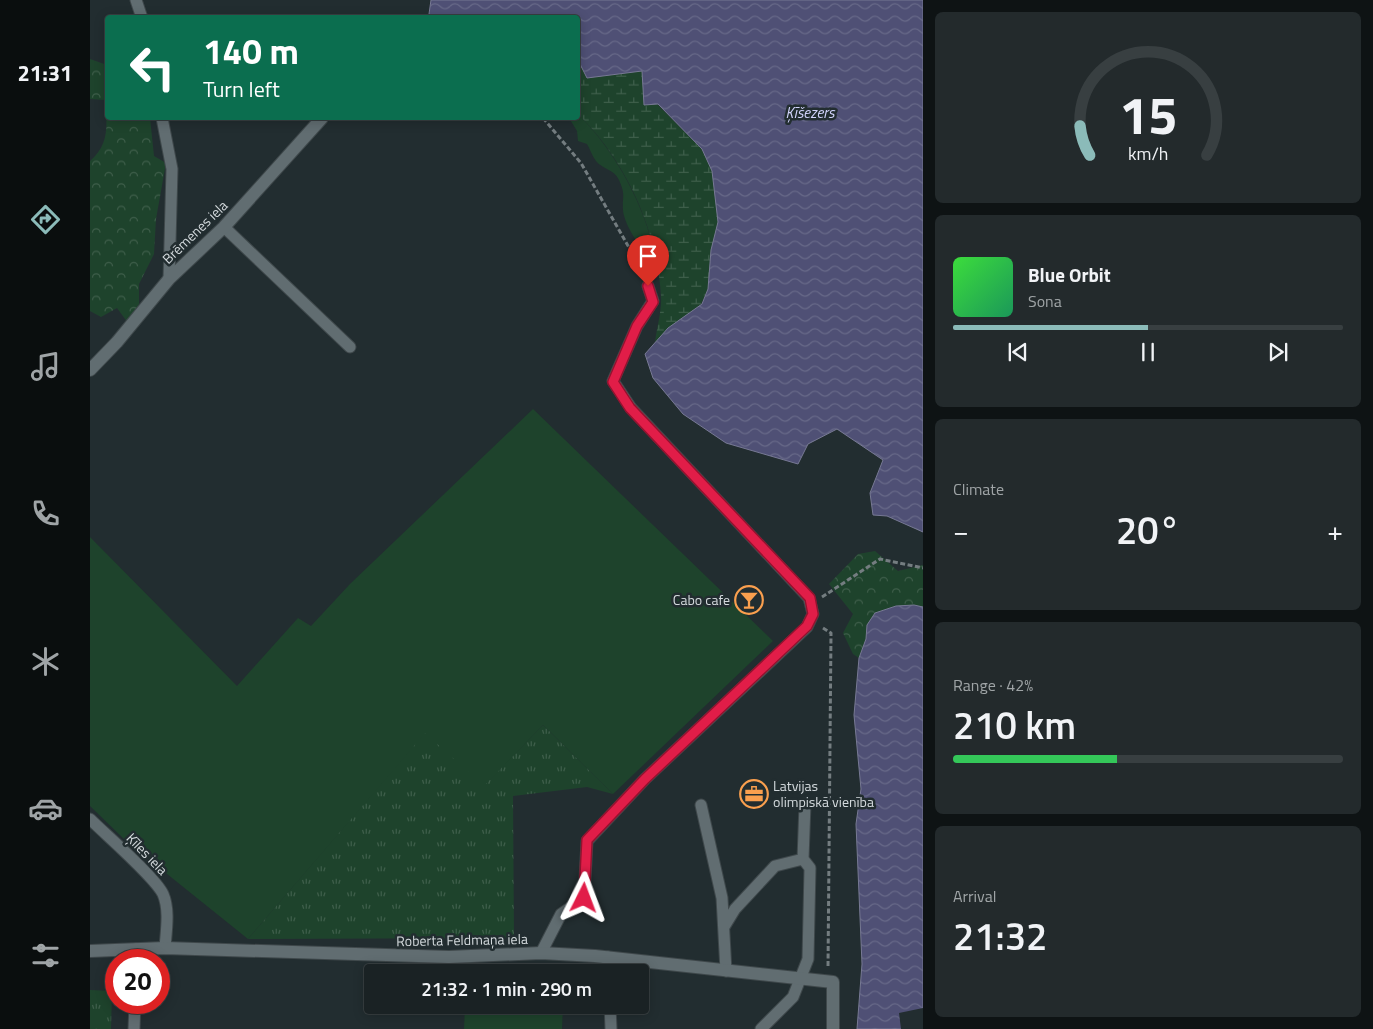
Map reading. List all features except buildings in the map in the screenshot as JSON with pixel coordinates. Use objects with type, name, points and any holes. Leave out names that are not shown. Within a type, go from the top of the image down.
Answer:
[{"type":"street","name":"Brēmenes iela","points":[[90,370],[117,342],[169,279],[224,227],[320,120]]},
{"type":"street","name":"Roberta Feldmaņa iela","points":[[161,949],[449,958],[541,953],[608,958],[830,982]]},
{"type":"street","name":"Roberta Feldmaņa iela","points":[[90,951],[105,952]]},
{"type":"street","points":[[830,982],[834,1029]]},
{"type":"lane","points":[[136,0],[141,15]]},
{"type":"lane","points":[[162,120],[172,169],[169,279]]},
{"type":"lane","points":[[224,227],[350,347]]},
{"type":"lane","points":[[541,953],[561,914],[584,898],[587,840],[645,779],[807,626],[813,614],[810,598],[630,408],[613,382],[637,326],[653,302],[648,286]]},
{"type":"lane","points":[[761,1029],[793,997],[808,959],[810,868],[803,859],[805,804]]},
{"type":"lane","points":[[702,805],[722,898],[726,971]]},
{"type":"lane","name":"Ķīles iela","points":[[90,819],[145,872],[163,893],[166,909],[165,948]]},
{"type":"lane","points":[[724,927],[735,909],[775,866],[803,859]]},
{"type":"lane","points":[[608,958],[608,964]]},
{"type":"lane","points":[[134,1029],[135,1014]]},
{"type":"lane","points":[[610,1014],[611,1029]]},
{"type":"path","points":[[545,120],[581,163],[643,271],[648,286]]},
{"type":"path","points":[[811,604],[880,559],[923,568]]},
{"type":"path","points":[[810,619],[831,633],[830,982]]},
{"type":"green space","points":[[90,59],[105,64],[105,100],[90,99]]},
{"type":"green space","points":[[580,64],[587,78],[642,71],[644,104],[657,104],[702,149],[712,171],[719,222],[711,250],[708,289],[701,304],[655,342],[661,296],[653,246],[646,221],[624,175],[611,153],[580,116]]},
{"type":"green space","points":[[580,116],[593,130],[619,166],[640,206],[654,249],[658,270],[642,250],[627,225],[623,210],[622,189],[617,176],[596,161],[587,144],[578,141],[577,131],[570,120],[580,120]]},
{"type":"green space","points":[[106,120],[150,120],[154,156],[166,163],[156,219],[154,254],[139,284],[139,304],[128,323],[117,308],[101,317],[90,311],[90,161],[101,148],[106,133]]},
{"type":"green space","points":[[533,409],[773,641],[613,794],[543,725],[484,787],[425,734],[248,939],[126,841],[90,806],[90,537],[237,686],[298,618],[311,626],[350,584]]},
{"type":"green space","points":[[875,551],[898,571],[923,565],[923,607],[914,605],[867,625],[866,639],[859,658],[853,654],[843,633],[853,614],[829,584],[858,554]]},
{"type":"green space","points":[[543,725],[613,794],[587,787],[513,796],[514,938],[248,939],[425,733],[484,786]]},
{"type":"green space","points":[[90,990],[105,991],[105,1014],[111,1014],[111,1029],[90,1029]]},
{"type":"green space","points":[[465,1014],[563,1014],[562,1029],[464,1029]]},
{"type":"water","name":"Ķīšezers","points":[[431,0],[923,0],[923,532],[887,516],[873,515],[870,493],[883,460],[837,429],[808,444],[798,464],[726,443],[683,414],[653,378],[645,354],[668,328],[702,304],[708,289],[711,250],[718,222],[712,171],[702,149],[658,104],[644,105],[642,71],[587,78],[580,64],[580,15],[429,14]]},
{"type":"water","points":[[914,605],[923,607],[923,1029],[857,1029],[862,964],[856,824],[861,789],[854,715],[859,658],[866,639],[867,625],[875,613],[896,606]]},
{"type":"pier","points":[[923,1008],[923,1029],[901,1029],[899,1013]]},
{"type":"place","name":"Cabo cafe","points":[[749,600]]},
{"type":"place","name":"Latvijas olimpiskā vienība","points":[[754,794]]},
{"type":"route","points":[[584,898],[587,840],[645,779],[807,626],[813,614],[810,598],[630,408],[613,382],[637,326],[653,302],[648,286]]}]
